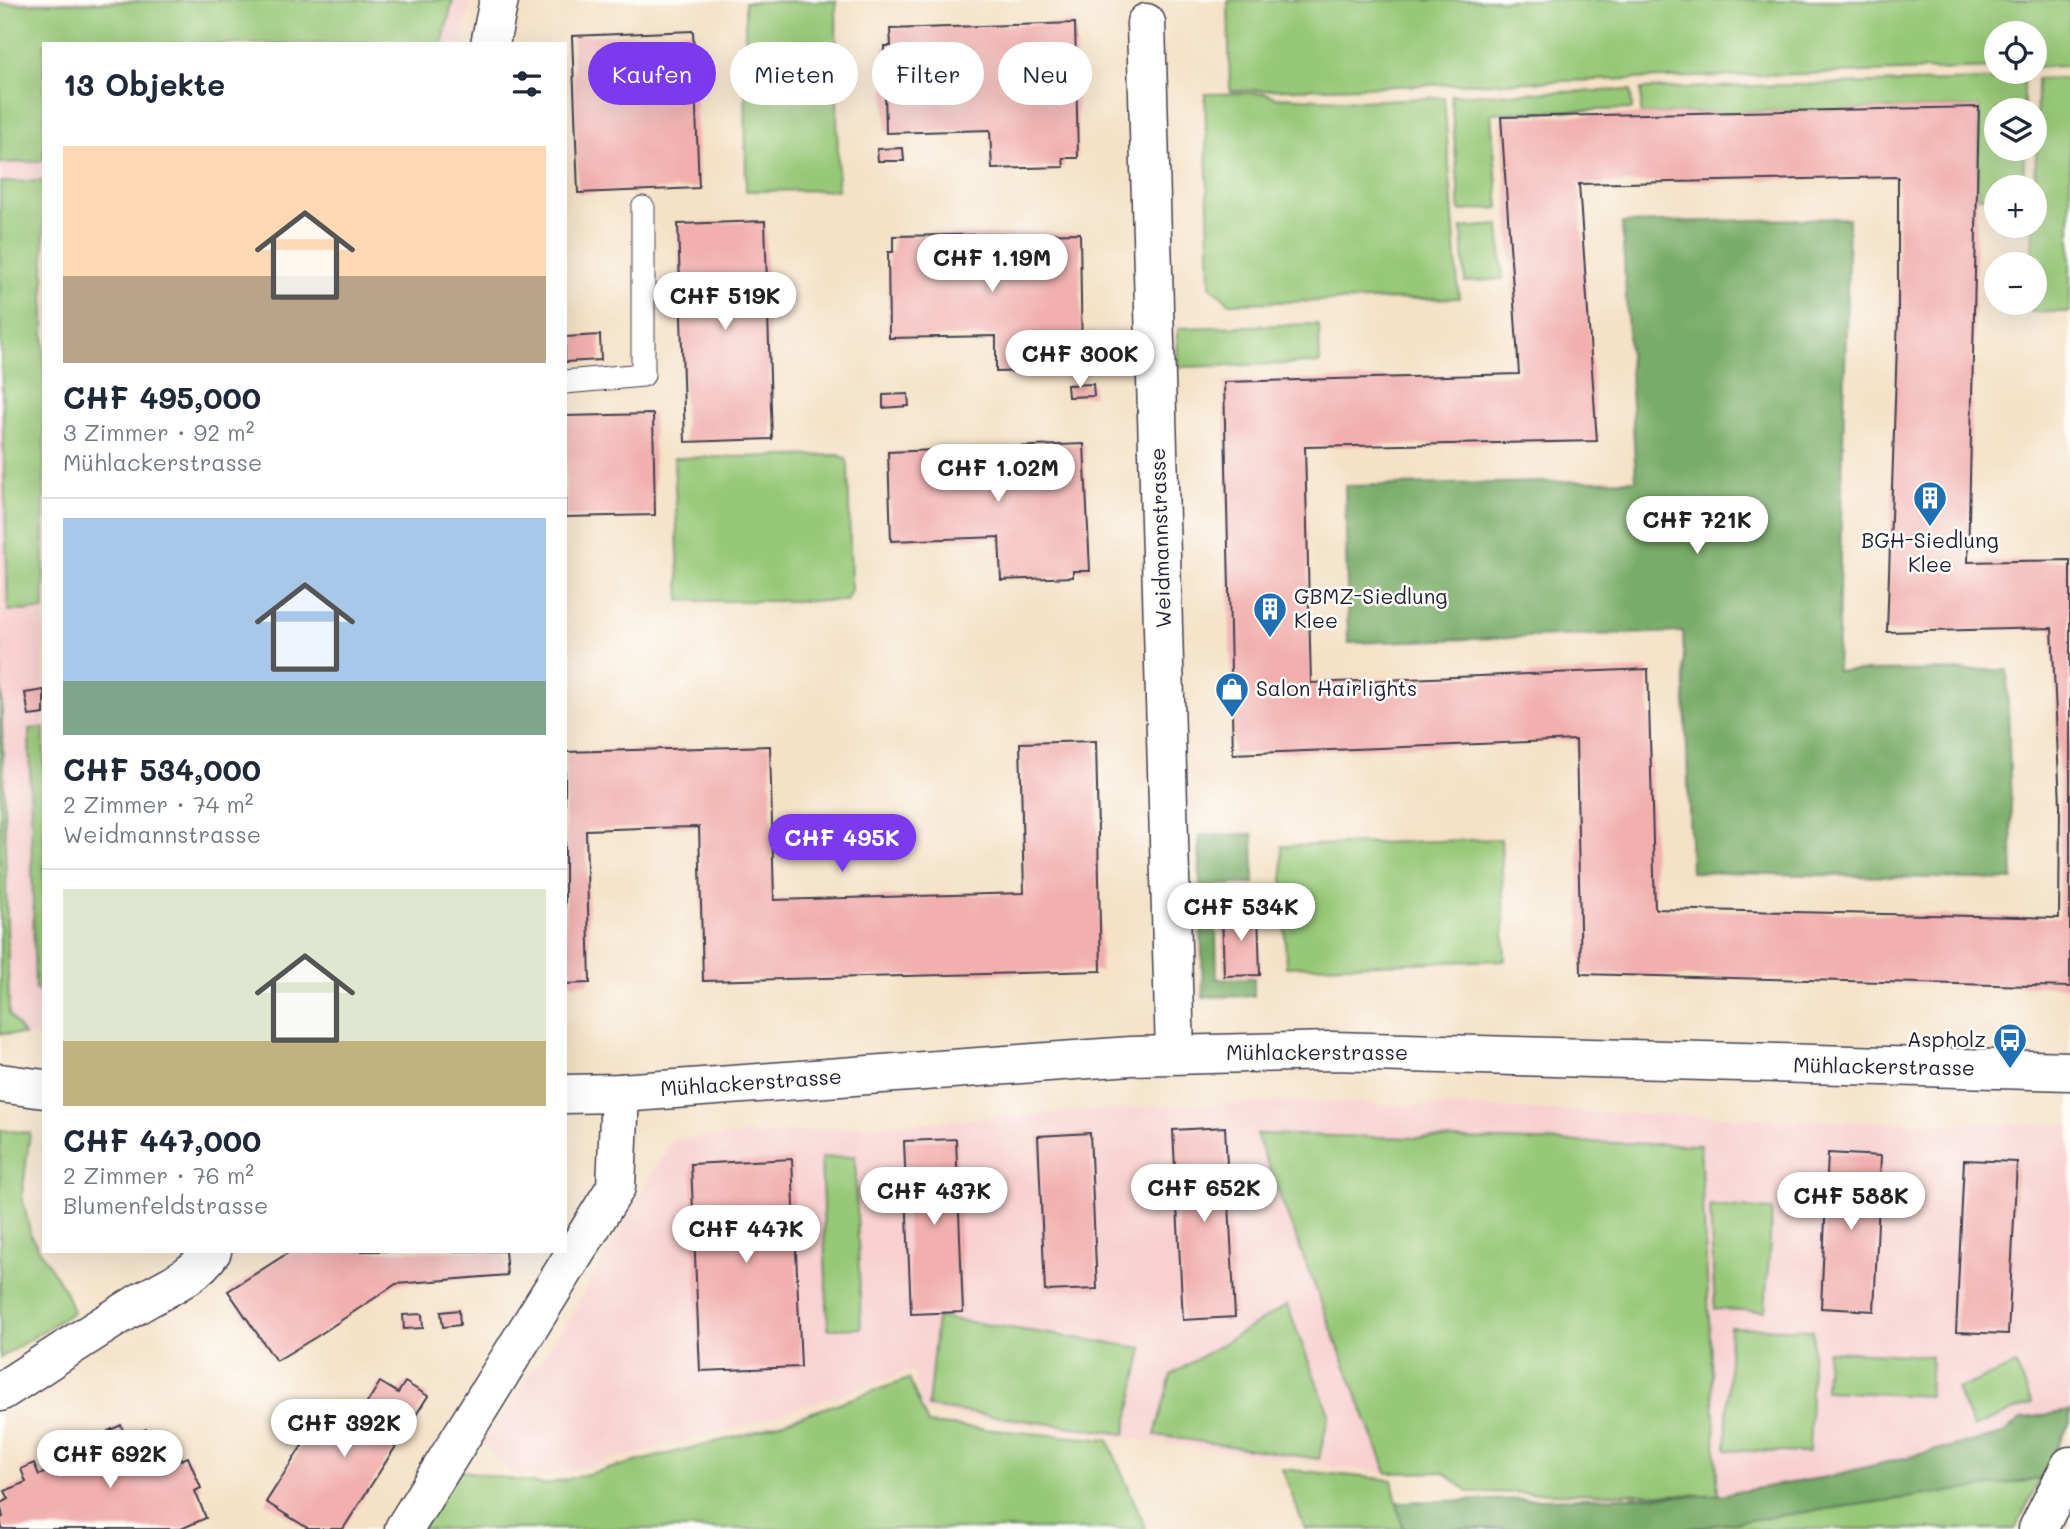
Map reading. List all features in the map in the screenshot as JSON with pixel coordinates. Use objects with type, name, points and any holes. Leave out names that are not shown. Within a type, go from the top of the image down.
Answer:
[{"type":"street","points":[[490,42],[499,0]]},
{"type":"street","name":"Weidmannstrasse","points":[[1146,23],[1175,1054]]},
{"type":"street","name":"Mühlackerstrasse","points":[[567,1094],[620,1093],[1175,1054],[1332,1051],[2070,1071]]},
{"type":"street","points":[[0,1083],[42,1088]]},
{"type":"street","points":[[404,1529],[616,1187],[620,1093]]},
{"type":"street","points":[[0,1392],[135,1305],[184,1279],[211,1253]]},
{"type":"street","points":[[2038,1529],[2070,1466]]},
{"type":"lane","points":[[567,382],[643,375],[643,208]]},
{"type":"shaded area","points":[[0,0],[471,0],[463,42],[42,42],[42,1037],[24,1035],[9,1014],[0,638]]},
{"type":"shaded area","points":[[1313,1102],[1852,1121],[2070,1125],[2070,1411],[2021,1419],[2003,1434],[1821,1478],[1718,1495],[1699,1145],[1256,1134],[1387,1473],[924,1412],[913,1370],[753,1423],[544,1477],[513,1475],[483,1443],[565,1325],[672,1140],[1158,1106]]},
{"type":"green space","points":[[212,0],[453,0],[442,42],[42,42],[42,161],[0,163],[0,4]]},
{"type":"green space","points":[[1228,0],[2070,0],[2070,66],[2047,67],[2047,21],[1984,21],[1984,68],[1230,91]]},
{"type":"green space","points":[[836,1],[836,42],[745,42],[745,2]]},
{"type":"green space","points":[[2070,78],[2070,312],[2047,312],[2047,252],[2032,252],[2033,238],[2047,238],[2047,175],[2036,175],[2036,161],[2047,161],[2047,98],[2037,98],[2037,84],[2047,84],[2047,79]]},
{"type":"green space","points":[[1984,80],[1984,84],[2024,84],[2024,98],[1984,98],[1984,161],[2024,161],[2023,175],[1984,175],[1984,197],[1977,197],[1979,107],[1641,114],[1641,89]]},
{"type":"green space","points":[[1631,90],[1632,109],[1491,113],[1499,208],[1460,211],[1451,95]]},
{"type":"green space","points":[[1264,93],[1275,97],[1362,101],[1444,97],[1459,298],[1230,303],[1210,286],[1205,94]]},
{"type":"green space","points":[[746,105],[837,105],[838,190],[746,191]]},
{"type":"green space","points":[[42,181],[42,610],[8,611],[0,311],[0,182]]},
{"type":"green space","points":[[1849,218],[1837,671],[2007,670],[2013,880],[1691,872],[1683,632],[1348,643],[1345,486],[1636,480],[1622,223]]},
{"type":"green space","points":[[1499,225],[1503,279],[1465,282],[1462,228]]},
{"type":"green space","points":[[1319,324],[1320,363],[1178,367],[1179,328]]},
{"type":"green space","points":[[839,455],[845,458],[848,464],[851,590],[846,601],[680,601],[674,458]]},
{"type":"green space","points":[[0,638],[9,1014],[24,1035],[0,1033]]},
{"type":"green space","points":[[42,728],[42,990],[35,990],[29,729]]},
{"type":"green space","points":[[1253,834],[1254,883],[1215,885],[1217,979],[1254,978],[1254,996],[1203,997],[1199,835]]},
{"type":"green space","points":[[1501,839],[1505,960],[1286,967],[1282,846]]},
{"type":"green space","points":[[0,1130],[30,1133],[22,1196],[31,1236],[65,1291],[73,1312],[0,1358]]},
{"type":"green space","points":[[1256,1134],[1700,1145],[1718,1495],[1468,1492],[1444,1472],[1387,1473]]},
{"type":"green space","points":[[855,1156],[861,1328],[828,1329],[821,1158]]},
{"type":"green space","points":[[1710,1206],[1772,1210],[1765,1311],[1715,1309]]},
{"type":"green space","points":[[1287,1305],[1329,1414],[1319,1459],[1155,1435],[1171,1375]]},
{"type":"green space","points":[[937,1317],[1143,1348],[1125,1434],[928,1407]]},
{"type":"green space","points":[[1730,1327],[1813,1330],[1809,1453],[1726,1450]]},
{"type":"green space","points":[[1827,1351],[1931,1356],[1929,1396],[1825,1391]]},
{"type":"green space","points":[[2016,1365],[2032,1403],[1973,1428],[1957,1389]]},
{"type":"green space","points":[[909,1379],[928,1424],[1108,1440],[1146,1529],[421,1529],[459,1470],[544,1485],[751,1433]]},
{"type":"green space","points":[[2070,1411],[2070,1423],[2040,1479],[1685,1529],[1403,1529],[1397,1502],[1718,1495],[1821,1478],[2003,1434],[2021,1419]]},
{"type":"green space","points":[[1282,1469],[1392,1480],[1403,1529],[1305,1529]]},
{"type":"green space","points":[[2040,1479],[2015,1529],[1685,1529]]},
{"type":"building","points":[[1075,23],[1075,42],[998,42],[998,105],[1077,105],[1078,158],[1063,158],[1064,167],[992,169],[990,130],[886,133],[885,105],[984,105],[984,42],[891,42],[890,29]]},
{"type":"building","points":[[693,31],[693,42],[588,42],[588,105],[696,105],[699,188],[578,193],[572,36]]},
{"type":"building","points":[[1979,107],[1968,562],[2070,560],[2070,987],[1581,974],[1576,740],[1233,754],[1224,382],[1519,374],[1501,117]],"holes":[[[1898,177],[1898,315],[1887,632],[2052,628],[2060,804],[2059,918],[1655,909],[1648,669],[1311,683],[1305,447],[1597,441],[1579,184]]]},
{"type":"building","points":[[903,148],[904,161],[878,161],[877,149]]},
{"type":"building","points":[[765,221],[772,439],[685,442],[678,224]]},
{"type":"building","points":[[1080,233],[1082,364],[1067,364],[1067,370],[996,372],[996,336],[889,338],[888,252],[893,252],[893,236]]},
{"type":"building","points":[[600,335],[601,360],[567,362],[567,337]]},
{"type":"building","points":[[1093,384],[1094,396],[1068,397],[1067,385]]},
{"type":"building","points":[[908,394],[909,406],[883,408],[883,395]]},
{"type":"building","points":[[653,414],[655,515],[567,517],[567,416]]},
{"type":"building","points":[[1084,444],[1090,571],[1073,571],[1073,577],[1001,580],[999,537],[891,541],[888,452]]},
{"type":"building","points":[[42,690],[42,714],[29,716],[25,693]]},
{"type":"building","points":[[1096,741],[1101,971],[703,981],[699,827],[642,828],[586,830],[590,983],[567,984],[567,752],[770,746],[774,900],[1024,893],[1020,743]]},
{"type":"building","points":[[1258,911],[1260,975],[1224,976],[1222,912]]},
{"type":"building","points":[[1225,1127],[1235,1317],[1183,1320],[1173,1130]]},
{"type":"building","points":[[1090,1133],[1097,1289],[1045,1291],[1038,1136]]},
{"type":"building","points":[[956,1139],[963,1312],[911,1314],[904,1141]]},
{"type":"building","points":[[1828,1153],[1881,1156],[1874,1311],[1821,1308]]},
{"type":"building","points":[[792,1159],[801,1367],[700,1371],[691,1164]]},
{"type":"building","points":[[1964,1160],[2017,1162],[2008,1334],[1956,1332]]},
{"type":"building","points":[[288,1253],[505,1253],[507,1275],[396,1284],[276,1361],[228,1291]]},
{"type":"building","points":[[459,1310],[460,1325],[443,1327],[441,1312]]},
{"type":"building","points":[[422,1314],[423,1328],[404,1329],[403,1315]]},
{"type":"building","points":[[380,1382],[398,1393],[405,1382],[428,1396],[343,1529],[309,1529],[266,1502],[328,1405],[355,1422]]},
{"type":"building","points":[[121,1425],[126,1438],[146,1429],[149,1437],[162,1431],[168,1443],[173,1441],[181,1460],[188,1457],[201,1488],[195,1491],[206,1518],[181,1529],[2,1529],[0,1503],[9,1499],[5,1491],[26,1482],[21,1469],[34,1463],[39,1475],[114,1444],[108,1431]]},
{"type":"place","name":"BGH-Siedlung Klee","points":[[1930,528]]},
{"type":"place","name":"GBMZ-Siedlung Klee","points":[[1270,639]]},
{"type":"place","name":"Salon Hairlights","points":[[1232,719]]},
{"type":"place","name":"Aspholz","points":[[2010,1070]]}]
